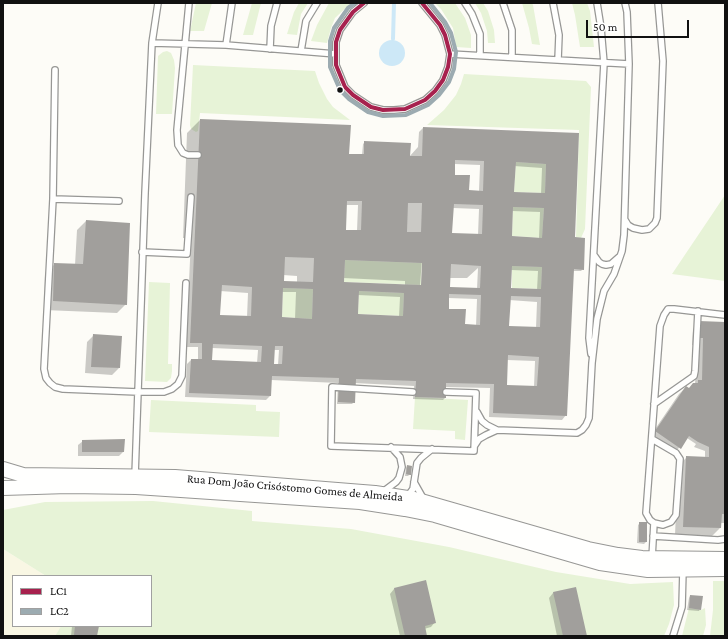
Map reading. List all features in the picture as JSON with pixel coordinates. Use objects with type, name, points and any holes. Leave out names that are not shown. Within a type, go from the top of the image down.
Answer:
[{"type":"street","name":"Rua Dom João Crisóstomo Gomes de Almeida","points":[[3,469],[23,475],[175,477],[375,493],[428,503],[588,549],[618,555],[642,558],[725,559]]},
{"type":"street","name":"Rua Dom João Crisóstomo Gomes de Almeida","points":[[3,488],[68,486],[136,487],[360,502],[435,515],[600,563],[648,570],[725,569]]},
{"type":"lane","points":[[135,476],[142,252],[152,43],[158,3]]},
{"type":"lane","points":[[189,3],[177,130],[178,145],[183,153],[188,155],[198,155]]},
{"type":"lane","points":[[226,46],[232,3]]},
{"type":"lane","points":[[270,49],[271,26],[276,3]]},
{"type":"lane","points":[[301,51],[306,21],[317,3]]},
{"type":"lane","points":[[364,3],[353,12],[340,30],[336,42],[336,65],[345,87],[353,95],[371,106],[383,110],[405,109],[425,100],[435,91],[443,80],[448,67],[450,54],[446,35],[422,3]]},
{"type":"lane","points":[[465,3],[472,14],[480,34],[480,55]]},
{"type":"lane","points":[[503,3],[512,30],[512,57]]},
{"type":"lane","points":[[553,3],[559,35],[558,60]]},
{"type":"lane","points":[[592,363],[589,338],[604,63],[602,34],[597,3]]},
{"type":"lane","points":[[476,410],[482,421],[497,430],[577,433],[586,425],[589,418],[592,363],[597,319],[604,291],[614,274],[622,251],[624,235],[629,64],[627,12],[624,3]]},
{"type":"lane","points":[[625,218],[628,225],[642,230],[649,229],[655,223],[657,218],[663,61],[658,3]]},
{"type":"lane","points":[[152,43],[226,46],[336,54]]},
{"type":"lane","points":[[450,54],[629,64]]},
{"type":"lane","points":[[55,70],[53,199],[44,369],[46,378],[55,387],[63,389],[138,392],[164,392],[172,389],[178,384],[182,376],[186,283]]},
{"type":"lane","points":[[142,252],[187,254],[191,197]]},
{"type":"lane","points":[[53,199],[119,201]]},
{"type":"lane","points":[[594,255],[599,262],[606,265],[615,261],[622,251]]},
{"type":"lane","points":[[652,439],[676,453],[680,459],[676,515],[671,522],[660,525],[650,520],[646,513],[660,326],[664,315],[668,310],[674,308],[725,314]]},
{"type":"lane","points":[[654,404],[694,376],[698,311]]},
{"type":"lane","points":[[413,392],[332,387],[331,446],[474,451],[476,394],[446,392]]},
{"type":"lane","points":[[474,446],[479,439],[497,430]]},
{"type":"lane","points":[[375,493],[386,490],[394,485],[399,478],[402,462],[397,453],[391,447]]},
{"type":"lane","points":[[360,502],[378,498],[398,501],[406,498],[413,489],[417,463],[433,449]]},
{"type":"lane","points":[[414,482],[421,495],[428,503]]},
{"type":"lane","points":[[652,558],[654,523]]},
{"type":"lane","points":[[653,536],[718,540],[725,538]]},
{"type":"lane","points":[[673,636],[682,607],[683,569]]},
{"type":"shaded area","points":[[3,549],[44,575],[12,575],[12,627],[60,627],[55,636],[3,636]]},
{"type":"green space","points":[[196,3],[212,3],[204,31],[190,31]]},
{"type":"green space","points":[[252,3],[261,3],[253,35],[243,35]]},
{"type":"green space","points":[[299,3],[308,3],[301,14],[297,35],[287,34],[294,12]]},
{"type":"green space","points":[[329,3],[351,3],[335,18],[327,43],[311,41],[317,25]]},
{"type":"green space","points":[[435,3],[455,3],[465,18],[471,35],[471,48],[456,47],[453,28],[441,9]]},
{"type":"green space","points":[[475,3],[483,3],[488,11],[494,30],[495,43],[488,43],[487,31],[481,13]]},
{"type":"green space","points":[[522,3],[532,3],[533,5],[540,45],[532,44]]},
{"type":"green space","points":[[572,3],[587,3],[590,11],[594,47],[580,47]]},
{"type":"green space","points":[[167,51],[171,53],[175,68],[172,114],[156,114],[158,56]]},
{"type":"green space","points":[[193,65],[315,71],[327,99],[333,107],[350,120],[200,113],[198,131],[196,132],[191,129],[190,125]]},
{"type":"green space","points":[[464,74],[586,81],[591,87],[585,229],[581,238],[576,237],[579,130],[427,125],[444,110],[456,95]]},
{"type":"green space","points":[[516,162],[546,164],[545,193],[514,192]]},
{"type":"green space","points":[[725,195],[725,281],[672,274],[711,216]]},
{"type":"green space","points":[[513,207],[544,208],[542,238],[512,236]]},
{"type":"green space","points":[[345,260],[422,263],[421,285],[344,282]]},
{"type":"green space","points":[[512,266],[542,267],[541,289],[512,288]]},
{"type":"green space","points":[[149,282],[170,283],[168,364],[172,364],[172,371],[171,378],[167,382],[145,381]]},
{"type":"green space","points":[[283,288],[313,289],[312,319],[282,317]]},
{"type":"green space","points":[[359,291],[404,293],[403,316],[358,314]]},
{"type":"green space","points":[[415,397],[468,400],[465,440],[455,439],[455,431],[413,429]]},
{"type":"green space","points":[[151,400],[256,405],[256,411],[280,412],[279,437],[149,432]]},
{"type":"green space","points":[[153,501],[252,511],[252,521],[351,529],[449,547],[556,572],[630,584],[673,582],[674,605],[664,636],[55,636],[60,627],[152,627],[152,575],[44,575],[3,549],[3,510],[45,502]]},
{"type":"green space","points":[[713,581],[725,581],[725,636],[710,636],[713,610]]},
{"type":"green space","points":[[689,608],[701,610],[705,608],[706,625],[703,636],[682,636]]},
{"type":"water","points":[[392,40],[401,44],[405,53],[401,62],[392,66],[383,62],[379,53],[383,44]]},
{"type":"building","points":[[200,119],[351,125],[349,154],[364,154],[364,141],[411,143],[410,156],[422,156],[423,127],[579,133],[575,237],[585,238],[584,270],[574,269],[567,416],[493,413],[494,384],[446,383],[446,398],[415,397],[416,381],[356,379],[355,403],[338,402],[339,378],[272,376],[271,396],[189,393],[191,359],[202,359],[202,343],[190,343]],"holes":[[[455,160],[484,161],[483,191],[469,190],[470,175],[455,175]],[[516,162],[546,164],[545,193],[514,192]],[[347,201],[362,201],[361,230],[346,230]],[[408,203],[422,203],[421,232],[407,232]],[[454,204],[483,205],[482,234],[452,233]],[[513,207],[544,208],[542,238],[512,236]],[[285,257],[314,258],[313,282],[284,281]],[[345,260],[422,263],[421,285],[344,282]],[[451,264],[481,266],[480,288],[450,287]],[[512,266],[542,267],[541,289],[511,288]],[[222,285],[252,287],[251,316],[220,315]],[[283,288],[313,289],[312,319],[282,317]],[[359,291],[404,293],[403,316],[358,314]],[[449,294],[481,295],[480,325],[465,324],[466,309],[449,309]],[[511,296],[541,297],[540,327],[509,326]],[[213,344],[262,346],[261,362],[212,360]],[[275,346],[283,346],[282,364],[274,364]],[[508,355],[539,357],[537,386],[507,385]]]},
{"type":"building","points":[[86,220],[130,223],[127,305],[53,301],[54,263],[83,264]]},
{"type":"building","points":[[699,321],[725,322],[725,514],[722,514],[721,528],[683,527],[686,456],[709,457],[709,447],[689,436],[681,449],[655,431],[686,386],[689,388],[693,383],[698,383],[698,380],[702,380],[703,338],[699,338]]},
{"type":"building","points":[[93,334],[122,336],[120,368],[91,367]]},
{"type":"building","points":[[125,439],[124,452],[82,452],[82,440]]},
{"type":"building","points":[[407,465],[412,466],[411,475],[406,474]]},
{"type":"building","points":[[639,522],[647,522],[647,542],[639,542]]},
{"type":"building","points":[[426,580],[436,623],[425,626],[427,636],[405,636],[394,588]]},
{"type":"building","points":[[576,587],[587,636],[563,636],[553,592]]},
{"type":"building","points":[[690,595],[703,596],[701,610],[689,608]]},
{"type":"building","points":[[75,627],[99,627],[97,636],[74,635]]},
{"type":"waterway","points":[[393,39],[394,3]]},
{"type":"transit line","name":"LC2","points":[[355,3],[348,8],[334,28],[330,41],[330,67],[340,90],[349,99],[368,112],[383,116],[406,115],[428,105],[439,95],[449,82],[454,69],[456,52],[451,33],[445,22],[430,3]]},
{"type":"transit line","name":"LC1","points":[[364,3],[353,12],[340,30],[336,42],[336,65],[345,87],[353,95],[371,107],[383,110],[405,109],[425,100],[435,91],[443,80],[448,67],[450,54],[445,35],[440,25],[422,3]]}]
